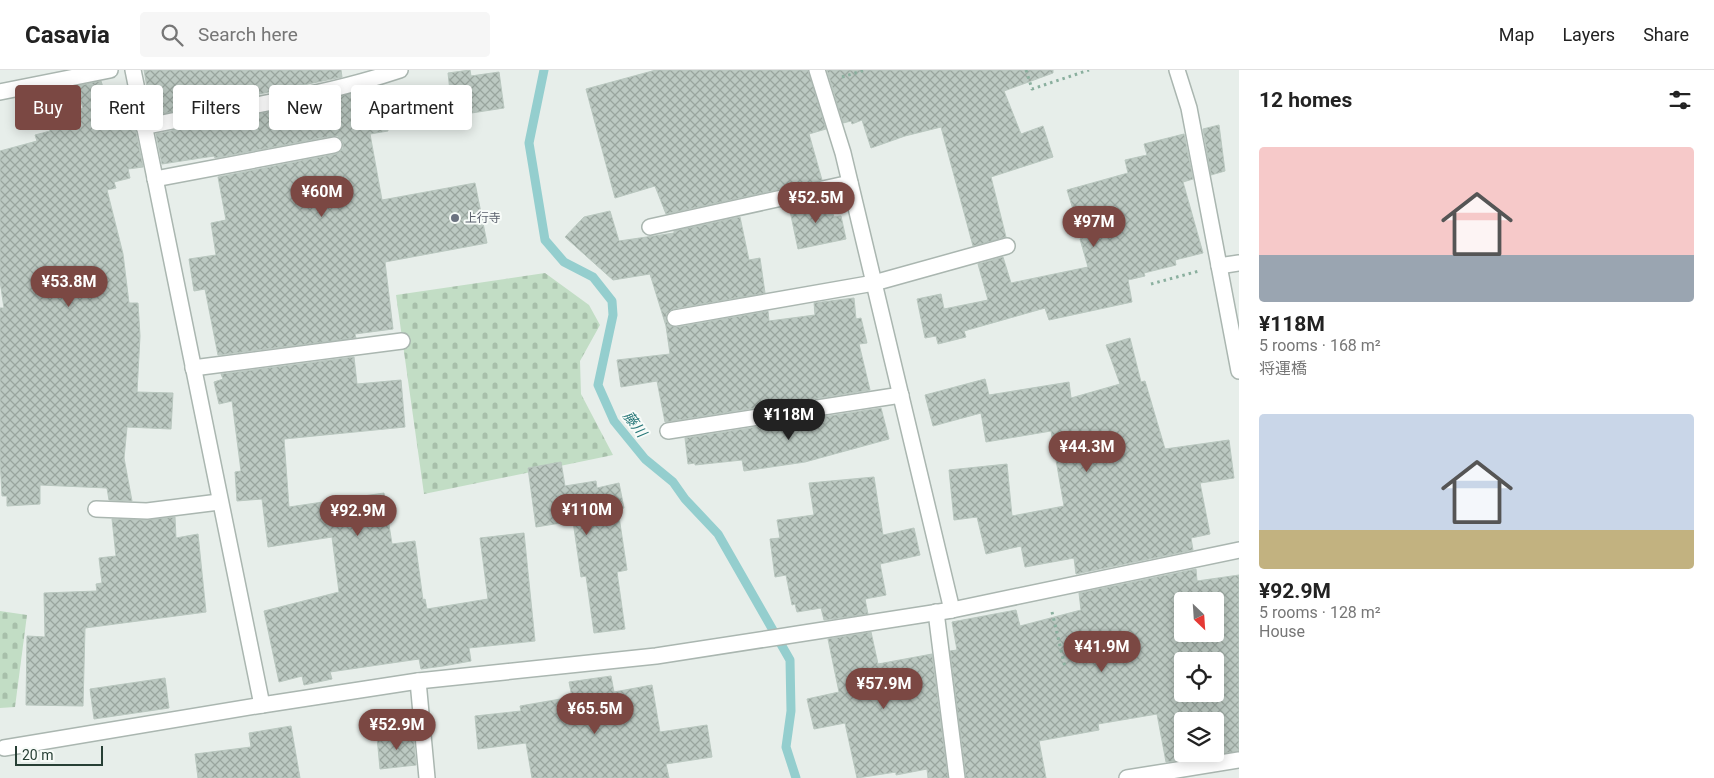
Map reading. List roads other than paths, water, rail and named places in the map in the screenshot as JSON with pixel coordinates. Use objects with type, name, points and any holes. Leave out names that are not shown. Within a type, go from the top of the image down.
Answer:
[{"type":"street","points":[[0,92],[110,70]]},
{"type":"street","points":[[133,70],[136,85]]},
{"type":"street","points":[[163,123],[289,99],[367,81],[400,70]]},
{"type":"street","points":[[817,70],[850,183],[952,610]]},
{"type":"street","points":[[1177,70],[1189,108],[1239,371]]},
{"type":"street","points":[[145,130],[262,706]]},
{"type":"street","points":[[155,179],[334,145]]},
{"type":"street","points":[[650,227],[850,183]]},
{"type":"street","points":[[675,318],[874,283],[1007,246]]},
{"type":"street","points":[[1218,266],[1239,263]]},
{"type":"street","points":[[192,368],[402,341]]},
{"type":"street","points":[[668,431],[901,395]]},
{"type":"street","points":[[96,509],[147,510],[219,502]]},
{"type":"street","points":[[4,748],[418,680],[656,656],[952,610],[1239,550]]},
{"type":"street","points":[[936,612],[958,778]]},
{"type":"street","points":[[418,680],[426,778]]},
{"type":"street","points":[[1127,778],[1239,760]]},
{"type":"waterway","name":"藤川","points":[[544,70],[529,143],[545,240],[564,262],[593,277],[612,301],[613,315],[598,385],[614,421],[645,459],[673,482],[685,499],[718,534],[790,660],[791,711],[786,747],[796,778]]},
{"type":"place","name":"上行寺","points":[[455,218]]}]
